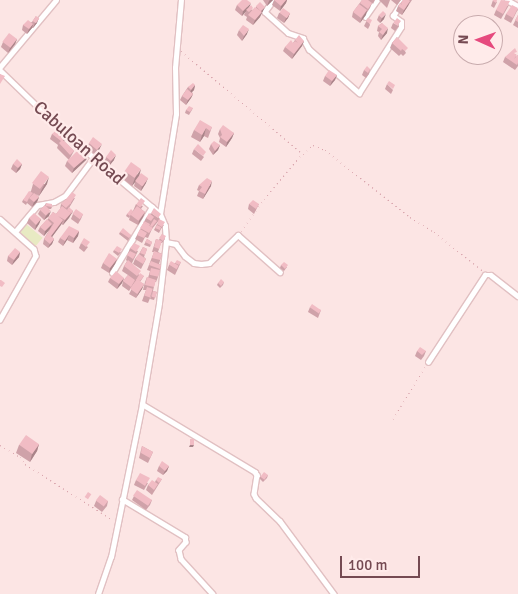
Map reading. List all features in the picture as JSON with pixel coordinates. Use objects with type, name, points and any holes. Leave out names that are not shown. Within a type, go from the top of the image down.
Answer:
[{"type":"street","points":[[0,68],[56,0]]},
{"type":"street","points":[[98,594],[111,557],[142,404],[159,303],[166,242],[165,226],[160,214],[176,114],[176,50],[181,0]]},
{"type":"street","points":[[274,0],[265,12],[288,33],[303,38],[309,49],[359,93],[401,27],[401,22],[393,16],[403,0]]},
{"type":"street","points":[[365,17],[377,0]]},
{"type":"street","points":[[507,0],[518,6]]},
{"type":"street","name":"Cabuloan Road","points":[[0,68],[94,157],[160,214]]},
{"type":"street","points":[[15,232],[38,205],[54,202],[65,196],[94,157]]},
{"type":"street","points":[[112,273],[152,207]]},
{"type":"street","points":[[0,219],[34,249],[36,256],[0,320]]},
{"type":"street","points":[[166,242],[176,244],[185,256],[194,263],[202,264],[209,263],[238,235],[280,272]]},
{"type":"street","points":[[428,362],[479,281],[486,275],[491,275],[518,296]]},
{"type":"street","points":[[142,404],[254,472],[257,475],[254,494],[256,498],[280,522],[334,594]]},
{"type":"street","points":[[122,499],[185,537],[186,542],[179,550],[181,559],[213,594]]},
{"type":"path","points":[[176,50],[184,53],[303,154]]},
{"type":"path","points":[[238,235],[264,199],[313,145],[325,150],[410,217],[434,232],[464,258],[491,275]]},
{"type":"path","points":[[392,419],[428,362]]},
{"type":"path","points":[[0,445],[20,457],[25,464],[118,523]]},
{"type":"green space","points":[[25,223],[43,238],[36,246],[18,231]]},
{"type":"building","points":[[242,0],[247,0],[251,3],[243,11],[237,5]]},
{"type":"building","points":[[274,0],[286,0],[281,6]]},
{"type":"building","points":[[362,0],[368,0],[372,3],[368,9],[360,3]]},
{"type":"building","points":[[403,0],[410,1],[404,10],[398,6],[400,3],[402,5]]},
{"type":"building","points":[[501,0],[510,1],[503,14],[496,10]]},
{"type":"building","points":[[260,2],[265,7],[261,11],[256,6]]},
{"type":"building","points":[[359,4],[367,10],[361,18],[353,12]]},
{"type":"building","points":[[251,5],[253,8],[249,12],[246,10]]},
{"type":"building","points":[[512,5],[518,8],[513,18],[506,14]]},
{"type":"building","points":[[255,7],[262,12],[255,20],[248,15]]},
{"type":"building","points":[[283,8],[290,13],[287,18],[279,13]]},
{"type":"building","points":[[383,11],[386,14],[382,18],[379,15]]},
{"type":"building","points":[[36,16],[39,18],[36,23],[33,21]]},
{"type":"building","points":[[368,18],[372,20],[370,24],[366,21]]},
{"type":"building","points":[[397,18],[401,21],[397,26],[393,23]]},
{"type":"building","points":[[28,20],[33,24],[29,29],[23,25]]},
{"type":"building","points":[[382,23],[388,28],[383,35],[379,32],[382,29],[378,26]]},
{"type":"building","points":[[243,25],[249,29],[244,36],[239,30]]},
{"type":"building","points":[[9,33],[17,39],[10,48],[2,42]]},
{"type":"building","points":[[299,35],[304,41],[294,54],[285,47],[291,40],[293,43],[295,41],[298,43],[295,40]]},
{"type":"building","points":[[397,37],[408,48],[405,51],[402,49],[401,51],[392,43]]},
{"type":"building","points":[[515,48],[517,52],[514,53],[517,55],[514,59],[518,55],[517,65],[505,57]]},
{"type":"building","points":[[367,66],[370,69],[368,73],[364,70]]},
{"type":"building","points":[[329,70],[337,75],[332,81],[325,76]]},
{"type":"building","points":[[0,74],[5,76],[0,84]]},
{"type":"building","points":[[389,81],[395,85],[393,89],[387,84]]},
{"type":"building","points":[[193,83],[195,85],[191,90],[188,87]]},
{"type":"building","points":[[187,89],[193,94],[188,100],[182,96]]},
{"type":"building","points":[[189,106],[193,108],[190,112],[186,110]]},
{"type":"building","points":[[200,120],[212,127],[210,131],[206,128],[202,135],[194,130]]},
{"type":"building","points":[[223,125],[234,133],[227,142],[220,137],[222,135],[220,129]]},
{"type":"building","points":[[61,126],[67,130],[68,134],[63,140],[74,151],[70,155],[59,143],[61,141],[52,134]]},
{"type":"building","points":[[93,137],[102,144],[97,150],[89,143]]},
{"type":"building","points":[[214,141],[220,145],[215,151],[211,144]]},
{"type":"building","points":[[198,144],[206,152],[203,156],[194,149]]},
{"type":"building","points":[[80,148],[84,152],[85,150],[88,152],[88,156],[74,168],[67,161]]},
{"type":"building","points":[[111,150],[116,155],[111,161],[106,157]]},
{"type":"building","points":[[17,159],[22,164],[18,168],[13,164]]},
{"type":"building","points":[[131,162],[141,169],[135,178],[125,171]]},
{"type":"building","points":[[41,171],[49,177],[40,189],[32,183]]},
{"type":"building","points":[[141,173],[148,178],[142,186],[135,181]]},
{"type":"building","points":[[207,178],[212,181],[205,194],[199,191],[202,187],[199,185]]},
{"type":"building","points":[[29,191],[33,193],[27,202],[23,200]]},
{"type":"building","points":[[72,192],[76,195],[70,204],[66,199]]},
{"type":"building","points":[[34,193],[39,197],[34,202],[29,198]]},
{"type":"building","points":[[141,198],[145,201],[140,207],[136,204]]},
{"type":"building","points":[[66,199],[71,203],[66,208],[61,204]]},
{"type":"building","points":[[253,200],[259,204],[256,209],[249,204]]},
{"type":"building","points":[[46,203],[52,204],[52,207],[46,206]]},
{"type":"building","points":[[45,205],[51,211],[46,216],[40,210]]},
{"type":"building","points":[[62,206],[71,213],[65,220],[58,216],[63,220],[51,236],[54,239],[50,244],[44,239],[54,223],[48,218],[53,212],[56,214]]},
{"type":"building","points":[[137,206],[145,212],[138,221],[130,215]]},
{"type":"building","points":[[69,207],[73,211],[70,215],[71,213],[67,210]]},
{"type":"building","points":[[154,208],[161,214],[158,218],[151,213]]},
{"type":"building","points":[[76,209],[83,214],[80,219],[72,214]]},
{"type":"building","points":[[131,209],[133,211],[130,216],[127,214]]},
{"type":"building","points":[[34,213],[41,219],[36,225],[29,218]]},
{"type":"building","points":[[149,213],[154,217],[151,221],[146,218]]},
{"type":"building","points":[[47,219],[52,224],[45,231],[40,227]]},
{"type":"building","points":[[154,219],[157,221],[152,227],[150,226]]},
{"type":"building","points":[[159,219],[165,222],[162,227],[157,224]]},
{"type":"building","points":[[144,222],[153,228],[149,233],[140,228]]},
{"type":"building","points":[[157,225],[161,227],[160,230],[155,228]]},
{"type":"building","points":[[69,226],[79,231],[74,238],[69,235],[65,241],[60,238]]},
{"type":"building","points":[[123,228],[131,235],[129,238],[120,232]]},
{"type":"building","points":[[140,229],[147,233],[144,238],[137,235]]},
{"type":"building","points":[[162,234],[166,236],[163,241],[159,238]]},
{"type":"building","points":[[84,238],[90,242],[86,247],[81,243]]},
{"type":"building","points":[[147,239],[152,242],[151,245],[145,242]]},
{"type":"building","points":[[156,239],[162,241],[159,249],[154,247]]},
{"type":"building","points":[[134,243],[140,246],[136,252],[130,248]]},
{"type":"building","points":[[117,246],[122,249],[119,253],[114,250]]},
{"type":"building","points":[[143,247],[147,249],[145,255],[140,253]]},
{"type":"building","points":[[15,248],[20,252],[14,260],[8,256]]},
{"type":"building","points":[[130,251],[136,254],[133,259],[127,255]]},
{"type":"building","points":[[154,251],[162,254],[160,260],[152,258]]},
{"type":"building","points":[[109,253],[117,259],[110,268],[103,263]]},
{"type":"building","points":[[139,254],[146,259],[143,264],[135,259]]},
{"type":"building","points":[[128,260],[141,271],[137,276],[124,266]]},
{"type":"building","points":[[177,260],[181,262],[179,265],[175,263]]},
{"type":"building","points":[[151,261],[161,265],[160,269],[149,265]]},
{"type":"building","points":[[171,261],[179,266],[177,269],[169,264]]},
{"type":"building","points":[[284,262],[288,265],[285,269],[281,265]]},
{"type":"building","points":[[151,268],[160,270],[158,277],[149,275]]},
{"type":"building","points":[[116,271],[124,278],[119,284],[110,278]]},
{"type":"building","points":[[140,273],[144,276],[140,281],[136,280]]},
{"type":"building","points":[[128,275],[135,280],[131,287],[123,281]]},
{"type":"building","points":[[147,277],[156,280],[154,287],[145,285]]},
{"type":"building","points":[[137,279],[144,284],[137,294],[130,289]]},
{"type":"building","points":[[221,279],[224,282],[221,286],[218,283]]},
{"type":"building","points":[[0,280],[5,283],[2,287],[0,286]]},
{"type":"building","points":[[147,287],[153,289],[150,297],[144,296]]},
{"type":"building","points":[[153,291],[157,292],[155,298],[152,297]]},
{"type":"building","points":[[312,304],[321,310],[319,313],[310,307]]},
{"type":"building","points":[[420,347],[426,351],[422,355],[417,351]]},
{"type":"building","points":[[26,435],[39,444],[32,454],[19,445]]},
{"type":"building","points":[[190,439],[194,439],[194,445],[190,445]]},
{"type":"building","points":[[142,446],[153,452],[150,458],[141,453]]},
{"type":"building","points":[[162,461],[169,466],[165,471],[159,466]]},
{"type":"building","points":[[264,472],[268,475],[264,480],[260,477]]},
{"type":"building","points":[[140,473],[150,478],[145,486],[136,480]]},
{"type":"building","points":[[158,477],[162,479],[159,483],[156,480]]},
{"type":"building","points":[[152,480],[158,484],[154,490],[148,485]]},
{"type":"building","points":[[137,490],[152,500],[148,506],[133,496]]},
{"type":"building","points":[[88,492],[91,494],[88,499],[85,497]]},
{"type":"building","points":[[100,495],[108,501],[104,507],[96,501]]}]
